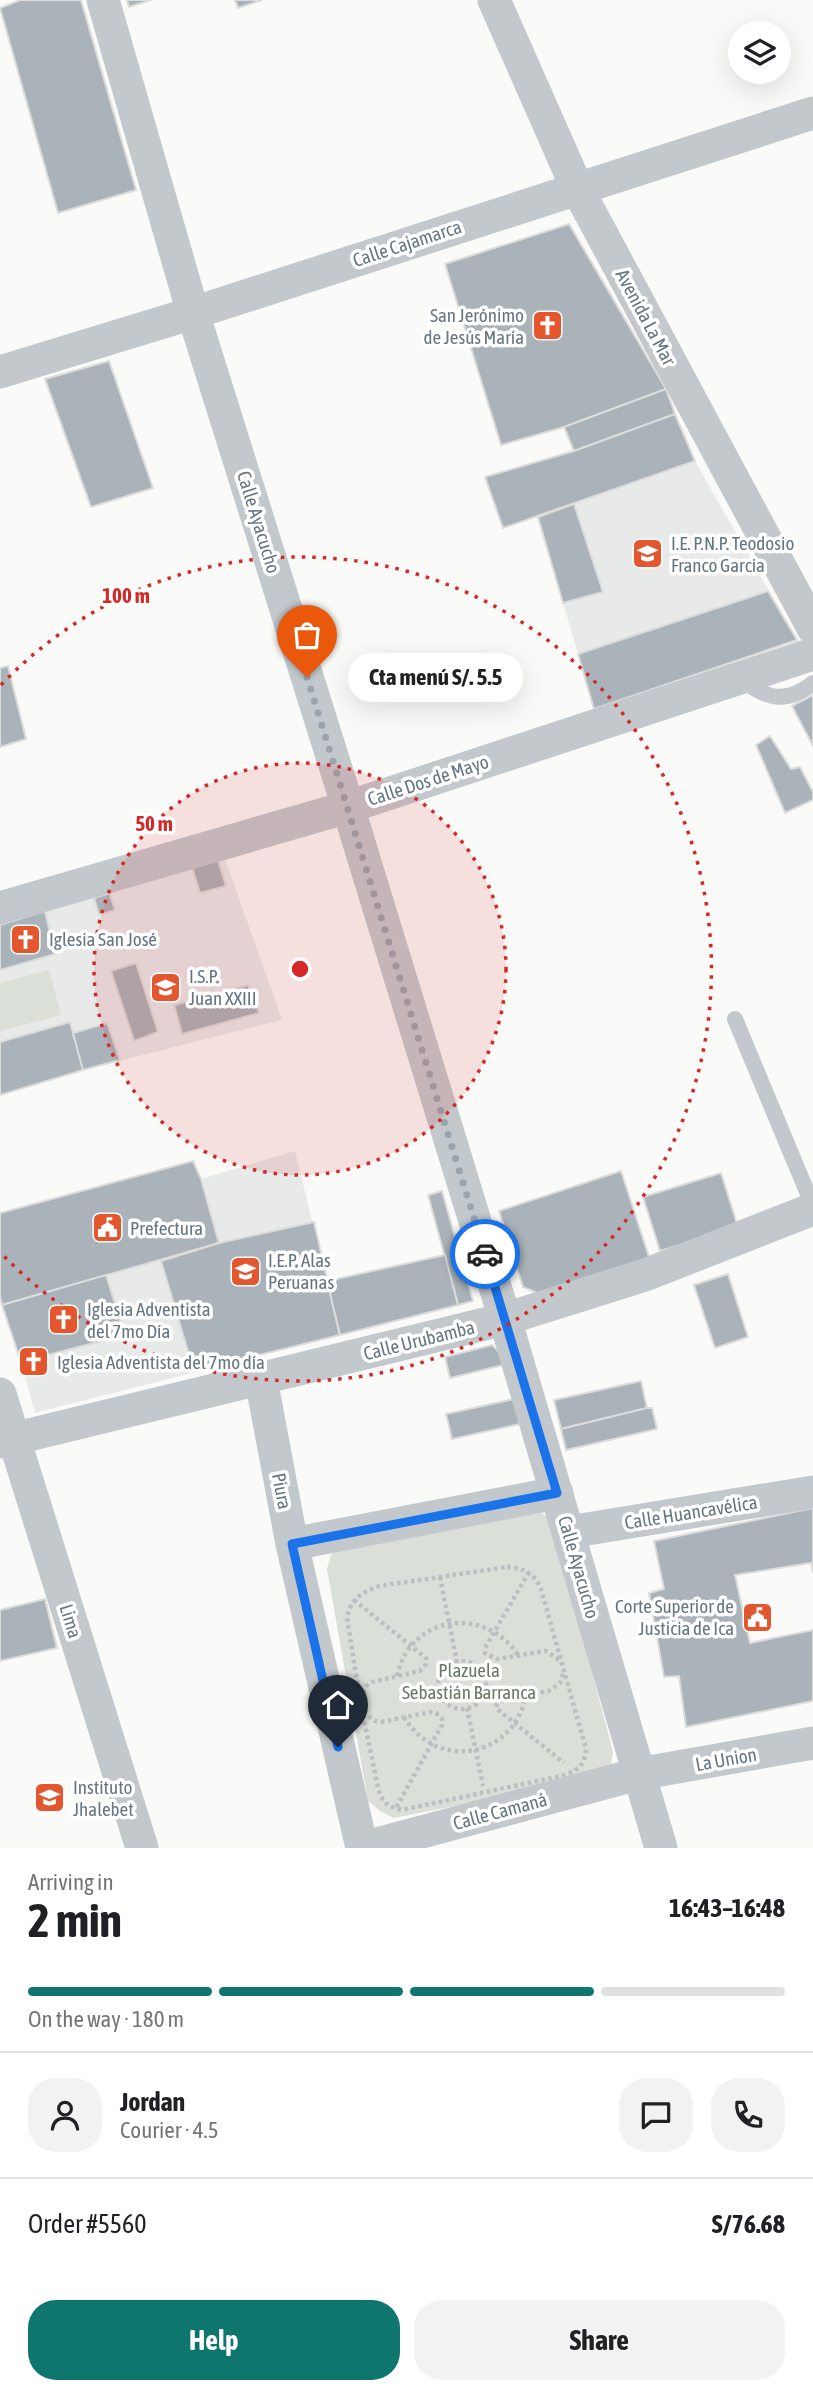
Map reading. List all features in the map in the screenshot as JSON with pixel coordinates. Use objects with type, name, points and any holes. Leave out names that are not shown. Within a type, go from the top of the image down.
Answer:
[{"type":"street","name":"Calle Ayacucho","points":[[103,0],[193,313],[505,1319],[661,1848]]},
{"type":"street","name":"Avenida La Mar","points":[[494,0],[577,188],[813,628]]},
{"type":"street","name":"Calle Cajamarca","points":[[0,372],[193,313],[813,113]]},
{"type":"street","name":"Calle Dos de Mayo","points":[[0,908],[348,807],[813,654]]},
{"type":"street","name":"Calle Urubamba","points":[[7,1440],[505,1319],[645,1275],[813,1208]]},
{"type":"street","name":"Piura","points":[[261,1379],[292,1544],[362,1848]]},
{"type":"street","name":"Lima","points":[[0,1394],[7,1440],[142,1848]]},
{"type":"street","name":"Calle Huancavélica","points":[[569,1532],[813,1492]]},
{"type":"street","points":[[292,1544],[557,1493]]},
{"type":"street","name":"La Union","points":[[638,1774],[813,1743]]},
{"type":"street","name":"Calle Camaná","points":[[362,1848],[638,1774]]},
{"type":"lane","points":[[740,678],[757,691],[782,698],[807,691]]},
{"type":"lane","points":[[735,1019],[813,1208]]},
{"type":"path","points":[[507,1567],[529,1572],[541,1589],[586,1749],[586,1759],[575,1771],[485,1792],[402,1810],[385,1804],[380,1796],[361,1706],[347,1618],[348,1608],[354,1600],[379,1586],[507,1567]]},
{"type":"path","points":[[529,1572],[485,1648],[487,1657],[497,1659],[545,1651],[558,1657],[561,1662]]},
{"type":"path","points":[[440,1577],[457,1662]]},
{"type":"path","points":[[354,1600],[424,1654],[426,1664],[420,1671],[378,1680],[366,1686],[360,1699],[363,1712],[375,1721],[431,1712],[442,1719],[442,1725],[395,1809]]},
{"type":"path","points":[[397,1676],[400,1664],[412,1645],[428,1631],[449,1624],[470,1623],[495,1632],[508,1642],[518,1655]]},
{"type":"path","points":[[457,1662],[474,1665],[485,1677],[485,1693],[476,1705],[467,1709],[448,1705],[439,1693],[438,1685],[444,1670],[457,1662]]},
{"type":"path","points":[[563,1670],[560,1683],[555,1688],[504,1699],[497,1704],[498,1711],[575,1771]]},
{"type":"path","points":[[404,1717],[415,1732],[431,1744],[452,1751],[476,1750],[493,1744],[514,1724],[522,1713],[526,1695]]},
{"type":"path","points":[[467,1709],[485,1792]]},
{"type":"shaded area","name":"I.E. P.N.P. Teodosio Franco Garcia","points":[[695,461],[797,640],[594,709],[538,517]]},
{"type":"shaded area","name":"I.S.P. Juan XXIII","points":[[224,856],[282,1020],[83,1070],[0,1095],[0,970],[54,954],[45,911]]},
{"type":"shaded area","name":"I.E.P. Alas Peruanas","points":[[295,1151],[340,1335],[35,1413],[21,1362],[106,1275],[219,1243],[201,1179]]},
{"type":"green space","points":[[49,970],[61,1015],[0,1031],[0,983]]},
{"type":"green space","name":"Plazuela Sebastián Barranca","points":[[541,1513],[548,1517],[554,1528],[613,1752],[611,1765],[596,1778],[394,1818],[380,1811],[368,1801],[327,1569],[331,1555],[338,1548]]},
{"type":"building","points":[[20,0],[81,0],[136,190],[58,213],[0,8]]},
{"type":"building","points":[[127,0],[151,0],[129,7]]},
{"type":"building","points":[[235,0],[262,0],[238,8]]},
{"type":"building","name":"San Jerónimo de Jesús María","points":[[569,224],[666,389],[564,427],[501,445],[445,264]]},
{"type":"building","points":[[109,361],[153,488],[91,507],[45,379]]},
{"type":"building","points":[[666,389],[675,414],[574,451],[564,427]]},
{"type":"building","points":[[675,414],[695,461],[503,528],[485,477],[574,451]]},
{"type":"building","points":[[574,504],[603,592],[563,603],[538,517]]},
{"type":"building","points":[[768,591],[797,640],[594,709],[578,654]]},
{"type":"building","points":[[8,666],[26,739],[0,747],[0,668]]},
{"type":"building","points":[[813,695],[813,746],[792,706]]},
{"type":"building","points":[[770,736],[791,769],[800,767],[813,792],[813,800],[785,813],[756,745]]},
{"type":"building","points":[[218,860],[226,886],[200,893],[192,867]]},
{"type":"building","points":[[109,893],[115,910],[99,915],[94,898]]},
{"type":"building","name":"Iglesia San José","points":[[45,911],[55,954],[0,970],[0,925]]},
{"type":"building","points":[[136,963],[158,1032],[134,1041],[111,971]]},
{"type":"building","points":[[248,985],[259,1013],[182,1034],[174,1005]]},
{"type":"building","points":[[70,1022],[83,1070],[0,1095],[0,1042]]},
{"type":"building","points":[[107,1023],[120,1060],[83,1070],[73,1033]]},
{"type":"building","name":"Prefectura","points":[[193,1161],[201,1179],[219,1243],[2,1305],[0,1213]]},
{"type":"building","points":[[621,1171],[650,1260],[542,1295],[523,1287],[499,1211]]},
{"type":"building","points":[[721,1173],[738,1227],[660,1251],[643,1197]]},
{"type":"building","points":[[442,1191],[473,1301],[458,1305],[428,1195]]},
{"type":"building","name":"I.E.P. Alas Peruanas","points":[[314,1222],[340,1335],[194,1371],[161,1261],[219,1243]]},
{"type":"building","points":[[445,1255],[458,1305],[340,1335],[327,1281]]},
{"type":"building","points":[[728,1274],[748,1337],[715,1348],[694,1285]]},
{"type":"building","name":"Iglesia Adventista del 7mo Día","points":[[106,1275],[125,1335],[21,1362],[2,1305]]},
{"type":"building","points":[[492,1345],[500,1353],[503,1365],[450,1378],[445,1357]]},
{"type":"building","points":[[641,1381],[647,1408],[561,1429],[554,1400]]},
{"type":"building","points":[[514,1399],[520,1424],[452,1439],[446,1414]]},
{"type":"building","points":[[652,1408],[657,1429],[566,1450],[561,1429]]},
{"type":"building","points":[[813,1508],[813,1573],[811,1563],[735,1575],[750,1643],[813,1630],[813,1701],[686,1727],[679,1676],[664,1677],[649,1593],[664,1589],[654,1541]]},
{"type":"building","points":[[45,1599],[57,1648],[0,1661],[0,1610]]},
{"type":"way so far","points":[[307,677],[485,1254]]},
{"type":"place","name":"San Jerónimo de Jesús María","points":[[547,326]]},
{"type":"place","name":"I.E. P.N.P. Teodosio Franco Garcia","points":[[648,554]]},
{"type":"place","name":"Cta menú S/. 5.5","points":[[307,677]]},
{"type":"place","name":"Iglesia San José","points":[[26,939]]},
{"type":"place","name":"I.S.P. Juan XXIII","points":[[166,987]]},
{"type":"place","name":"Prefectura","points":[[107,1228]]},
{"type":"place","name":"I.E.P. Alas Peruanas","points":[[245,1271]]},
{"type":"place","name":"Iglesia Adventista del 7mo Día","points":[[64,1320]]},
{"type":"place","name":"Iglesia Adventista del 7mo día","points":[[34,1362]]},
{"type":"place","name":"Corte Superior de Justicia de Ica","points":[[757,1617]]},
{"type":"place","name":"Instituto Jhalebet","points":[[50,1798]]},
{"type":"route","points":[[338,1747],[292,1544],[557,1493],[485,1254]]}]
